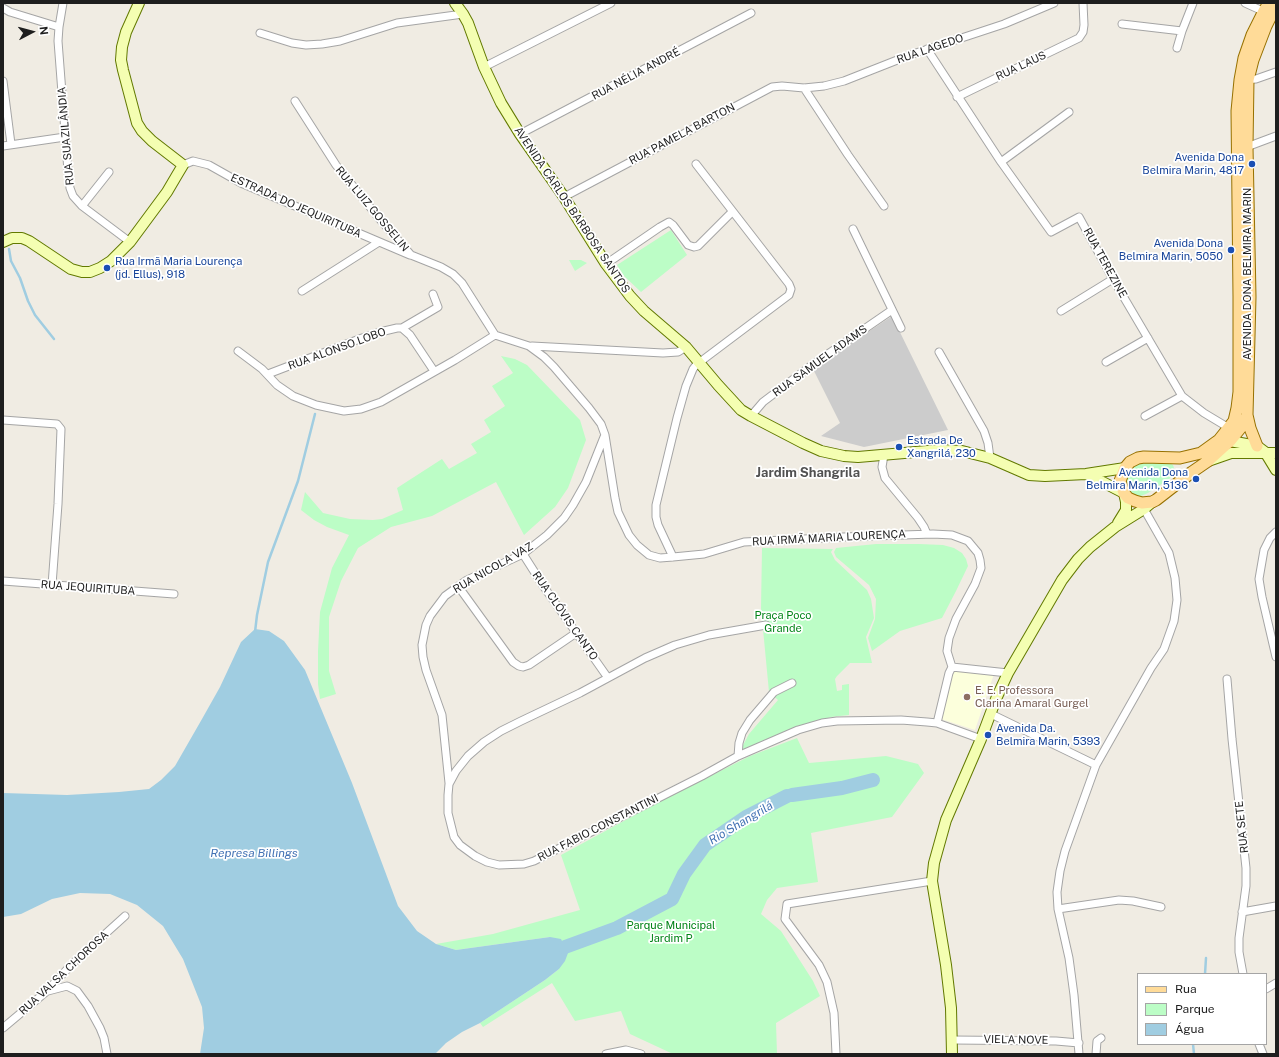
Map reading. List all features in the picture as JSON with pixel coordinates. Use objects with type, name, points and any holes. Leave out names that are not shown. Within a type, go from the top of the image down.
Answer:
[{"type":"main road","points":[[3,242],[12,238],[22,238],[29,240],[71,269],[82,272],[90,272],[100,268],[110,261],[130,242],[167,192],[183,165],[162,150],[142,131],[136,123],[133,112],[122,65],[122,47],[126,32],[139,3]]},
{"type":"main road","name":"AVENIDA CARLOS BARBOSA SANTOS","points":[[455,3],[464,14],[484,67],[501,103],[520,134],[564,197],[606,264],[630,296],[644,311],[686,347],[741,410],[821,451],[844,456],[858,457],[939,450],[962,451],[990,458],[1029,475],[1045,476],[1086,474],[1125,468]]},
{"type":"main road","name":"AVENIDA DONA BELMIRA MARIN","points":[[952,1054],[953,1040],[951,1008],[946,964],[932,881],[934,863],[946,820],[1008,673],[1062,580],[1082,555],[1115,527],[1148,506],[1208,461],[1227,434],[1234,421],[1239,392],[1239,297],[1244,80],[1253,60],[1270,9]]},
{"type":"main road","name":"AVENIDA DONA BELMIRA MARIN","points":[[1115,527],[1126,510],[1126,502],[1120,481],[1125,468],[1130,462],[1138,458],[1174,458],[1201,453],[1243,424],[1247,415],[1250,297],[1242,149]]},
{"type":"main road","points":[[1247,415],[1250,428],[1261,449],[1276,470]]},
{"type":"main road","points":[[1227,434],[1261,449],[1276,452]]},
{"type":"main road","points":[[1208,461],[1231,453],[1261,449]]},
{"type":"main road","points":[[1174,458],[1182,469],[1180,482]]},
{"type":"main road","name":"AVENIDA CARLOS BARBOSA SANTOS","points":[[1086,474],[1124,493]]},
{"type":"main road","points":[[1124,493],[1130,500],[1148,506]]},
{"type":"street","name":"RUA SUAZILÂNDIA","points":[[63,3],[58,41],[70,188],[73,196],[82,206],[130,242]]},
{"type":"street","points":[[484,67],[611,3]]},
{"type":"street","name":"RUA LAGEDO","points":[[804,88],[824,86],[844,81],[894,61],[1010,22],[1054,3]]},
{"type":"street","name":"RUA LAUS","points":[[957,97],[1074,41],[1082,35],[1083,32],[1083,3]]},
{"type":"street","points":[[1177,48],[1193,3]]},
{"type":"street","points":[[1245,3],[1270,9]]},
{"type":"street","points":[[3,8],[10,12],[59,27]]},
{"type":"street","name":"RUA NÉLIA ANDRÉ","points":[[520,134],[751,13]]},
{"type":"street","points":[[260,33],[292,43],[306,45],[322,44],[340,41],[397,23],[464,14]]},
{"type":"street","points":[[1122,24],[1182,31]]},
{"type":"street","name":"RUA TEREZINE","points":[[926,50],[1001,162],[1051,232],[1079,217],[1113,279],[1182,396],[1204,413],[1227,434]]},
{"type":"street","points":[[1244,80],[1263,77],[1276,72]]},
{"type":"street","points":[[3,81],[11,144]]},
{"type":"street","name":"RUA PAMELA BARTON","points":[[564,197],[772,87],[782,86],[804,88]]},
{"type":"street","points":[[804,88],[884,206]]},
{"type":"street","name":"RUA LUIZ GOSSELIN","points":[[295,101],[336,164],[410,255],[442,267],[453,274],[462,283],[495,334]]},
{"type":"street","points":[[1001,162],[1069,112]]},
{"type":"street","points":[[1242,149],[1276,136]]},
{"type":"street","points":[[3,146],[66,137]]},
{"type":"street","name":"ESTRADA DO JEQUIRITUBA","points":[[183,165],[193,161],[209,165],[241,183],[410,255]]},
{"type":"street","points":[[674,557],[658,525],[656,505],[672,436],[686,386],[693,369],[789,295],[791,289],[789,284],[696,164]]},
{"type":"street","points":[[82,206],[109,172]]},
{"type":"street","points":[[606,264],[669,222],[688,245],[694,247],[698,246],[732,212]]},
{"type":"street","points":[[853,229],[901,328]]},
{"type":"street","points":[[302,291],[379,242]]},
{"type":"street","points":[[1061,311],[1113,279]]},
{"type":"street","points":[[402,328],[438,307],[438,303],[433,294]]},
{"type":"street","name":"RUA SAMUEL ADAMS","points":[[751,416],[763,402],[812,365],[892,310]]},
{"type":"street","name":"RUA ALONSO LOBO","points":[[268,374],[380,332],[402,328],[410,335],[434,371]]},
{"type":"street","points":[[238,351],[268,374],[277,385],[293,396],[316,405],[344,411],[361,409],[381,402],[455,360],[495,334]]},
{"type":"street","name":"RUA IRMÃ MARIA LOURENÇA","points":[[495,334],[530,346],[544,357],[596,418],[605,435],[614,498],[618,512],[626,530],[637,545],[649,555],[660,558],[704,554],[739,543],[753,541],[927,534],[952,535],[961,538],[973,546],[978,553],[980,568],[978,576],[952,626],[947,651],[952,667]]},
{"type":"street","points":[[1106,362],[1148,338]]},
{"type":"street","points":[[530,346],[663,354],[678,352],[686,347]]},
{"type":"street","points":[[939,352],[984,431],[988,443],[990,458]]},
{"type":"street","points":[[1145,416],[1182,396]]},
{"type":"street","points":[[3,420],[57,424],[60,426],[62,432],[52,585]]},
{"type":"street","name":"RUA NICOLA VAZ","points":[[449,784],[442,715],[426,670],[422,645],[426,625],[430,616],[445,596],[458,586],[484,571],[522,554],[547,535],[564,518],[586,482],[605,435]]},
{"type":"street","points":[[884,455],[882,467],[886,478],[918,518],[927,534]]},
{"type":"street","points":[[1079,1054],[1069,958],[1058,909],[1057,892],[1065,851],[1096,765],[1151,668],[1164,649],[1174,621],[1177,600],[1175,578],[1169,553],[1148,506]]},
{"type":"street","points":[[1276,532],[1270,538],[1264,550],[1259,579],[1276,657]]},
{"type":"street","name":"RUA CLÓVIS CANTO","points":[[522,554],[608,678]]},
{"type":"street","name":"RUA JEQUIRITUBA","points":[[3,581],[174,594]]},
{"type":"street","points":[[458,586],[514,662],[519,666],[523,667],[528,665],[576,632]]},
{"type":"street","name":"RUA FABIO CONSTANTINI","points":[[766,624],[694,638],[645,658],[501,731],[484,742],[468,756],[456,771],[449,784],[448,813],[454,836],[460,845],[471,854],[487,862],[499,865],[524,864],[534,861],[702,776],[738,756],[809,726],[830,721],[901,720],[937,723],[981,739]]},
{"type":"street","points":[[937,723],[949,673],[952,667],[1008,673]]},
{"type":"street","name":"RUA SETE","points":[[1227,679],[1246,868],[1246,886],[1238,938],[1243,973]]},
{"type":"street","points":[[738,756],[739,743],[742,733],[750,720],[774,692],[792,683]]},
{"type":"street","points":[[991,714],[1096,765]]},
{"type":"street","points":[[836,1054],[834,1013],[828,982],[819,965],[785,919],[787,904],[932,881]]},
{"type":"street","points":[[1058,909],[1119,900],[1133,900],[1161,908]]},
{"type":"street","points":[[1242,912],[1276,906]]},
{"type":"street","name":"RUA VALSA CHOROSA","points":[[3,1028],[47,991],[72,964],[125,916]]},
{"type":"street","points":[[1267,988],[1276,983]]},
{"type":"street","points":[[47,991],[67,986],[77,992],[88,1006],[100,1028],[104,1038],[107,1054]]},
{"type":"street","points":[[1096,1054],[1097,1041],[1101,1038]]},
{"type":"street","name":"VIELA NOVE","points":[[953,1040],[1056,1041],[1078,1043]]},
{"type":"street","points":[[606,1054],[626,1050],[641,1054]]},
{"type":"shaded area","points":[[892,316],[948,430],[864,447],[821,436],[840,423],[813,369]]},
{"type":"shaded area","name":"E. E. Professora Clarina Amaral Gurgel","points":[[953,668],[994,674],[975,730],[941,719]]},
{"type":"green space","points":[[671,230],[687,255],[641,292],[624,276],[617,265]]},
{"type":"green space","points":[[569,260],[581,260],[587,263],[575,271]]},
{"type":"green space","points":[[501,356],[515,359],[527,365],[580,420],[586,440],[568,488],[555,507],[524,535],[496,482],[432,516],[391,527],[358,548],[341,581],[329,617],[329,671],[336,694],[320,699],[318,684],[318,651],[320,612],[332,568],[349,535],[327,527],[314,520],[301,510],[305,492],[323,513],[350,519],[382,519],[403,510],[397,488],[442,459],[449,469],[477,453],[471,444],[491,432],[484,420],[505,406],[492,386],[513,373]]},
{"type":"green space","points":[[1132,462],[1170,463],[1173,465],[1175,471],[1172,477],[1148,493],[1141,496],[1135,496],[1128,493],[1122,475]]},
{"type":"green space","points":[[876,544],[943,545],[954,548],[962,553],[968,566],[942,618],[900,631],[872,651],[868,638],[875,619],[876,599],[869,585],[836,557],[834,552],[836,548]]},
{"type":"green space","name":"Praça Poco Grande","points":[[762,548],[833,549],[831,552],[835,560],[867,590],[871,599],[874,618],[866,637],[872,663],[850,663],[835,679],[837,691],[842,690],[842,685],[849,684],[849,715],[831,717],[746,751],[742,747],[749,734],[778,700],[769,692],[761,608]]},
{"type":"green space","name":"Parque Municipal Jardim P","points":[[797,738],[809,763],[886,756],[918,764],[924,773],[892,817],[811,833],[818,882],[777,888],[767,900],[761,914],[781,931],[813,981],[820,996],[776,1023],[777,1054],[673,1054],[630,1034],[621,1011],[575,1021],[552,983],[483,1027],[480,1023],[559,969],[550,937],[456,950],[436,944],[493,934],[580,910],[561,855],[657,803],[750,756]]},
{"type":"water","name":"Represa Billings","points":[[255,629],[269,631],[284,641],[305,670],[352,783],[398,906],[417,931],[436,944],[456,950],[550,937],[561,939],[568,953],[565,961],[559,969],[545,980],[480,1023],[462,1032],[446,1043],[435,1054],[200,1054],[204,1028],[202,1007],[183,959],[163,926],[137,905],[110,894],[80,893],[52,899],[21,914],[3,917],[3,793],[67,795],[149,789],[161,780],[175,766],[220,687],[241,642]]},
{"type":"waterway","points":[[9,249],[11,261],[20,278],[28,301],[35,315],[54,339]]},
{"type":"waterway","points":[[255,632],[268,562],[298,481],[315,414]]},
{"type":"waterway","name":"Rio Shangrilá","points":[[792,795],[842,788],[873,780]]},
{"type":"waterway","name":"Rio Shangrilá","points":[[565,947],[617,928],[672,899],[684,874],[705,845],[746,817],[787,796]]},
{"type":"waterway","points":[[1205,973],[1206,958]]},
{"type":"waterway","points":[[1193,1045],[1194,1054]]},
{"type":"place","name":"Avenida Dona Belmira Marin, 4817","points":[[1252,164]]},
{"type":"place","name":"Avenida Dona Belmira Marin, 5050","points":[[1231,250]]},
{"type":"place","name":"Rua Irmã Maria Lourença (jd. Ellus), 918","points":[[107,268]]},
{"type":"place","name":"Estrada De Xangrilá, 230","points":[[899,447]]},
{"type":"place","name":"Avenida Dona Belmira Marin, 5136","points":[[1196,479]]},
{"type":"place","name":"E. E. Professora Clarina Amaral Gurgel","points":[[967,697]]},
{"type":"place","name":"Avenida Da. Belmira Marin, 5393","points":[[988,735]]},
{"type":"district","name":"Jardim Shangrila","points":[[808,473]]}]
